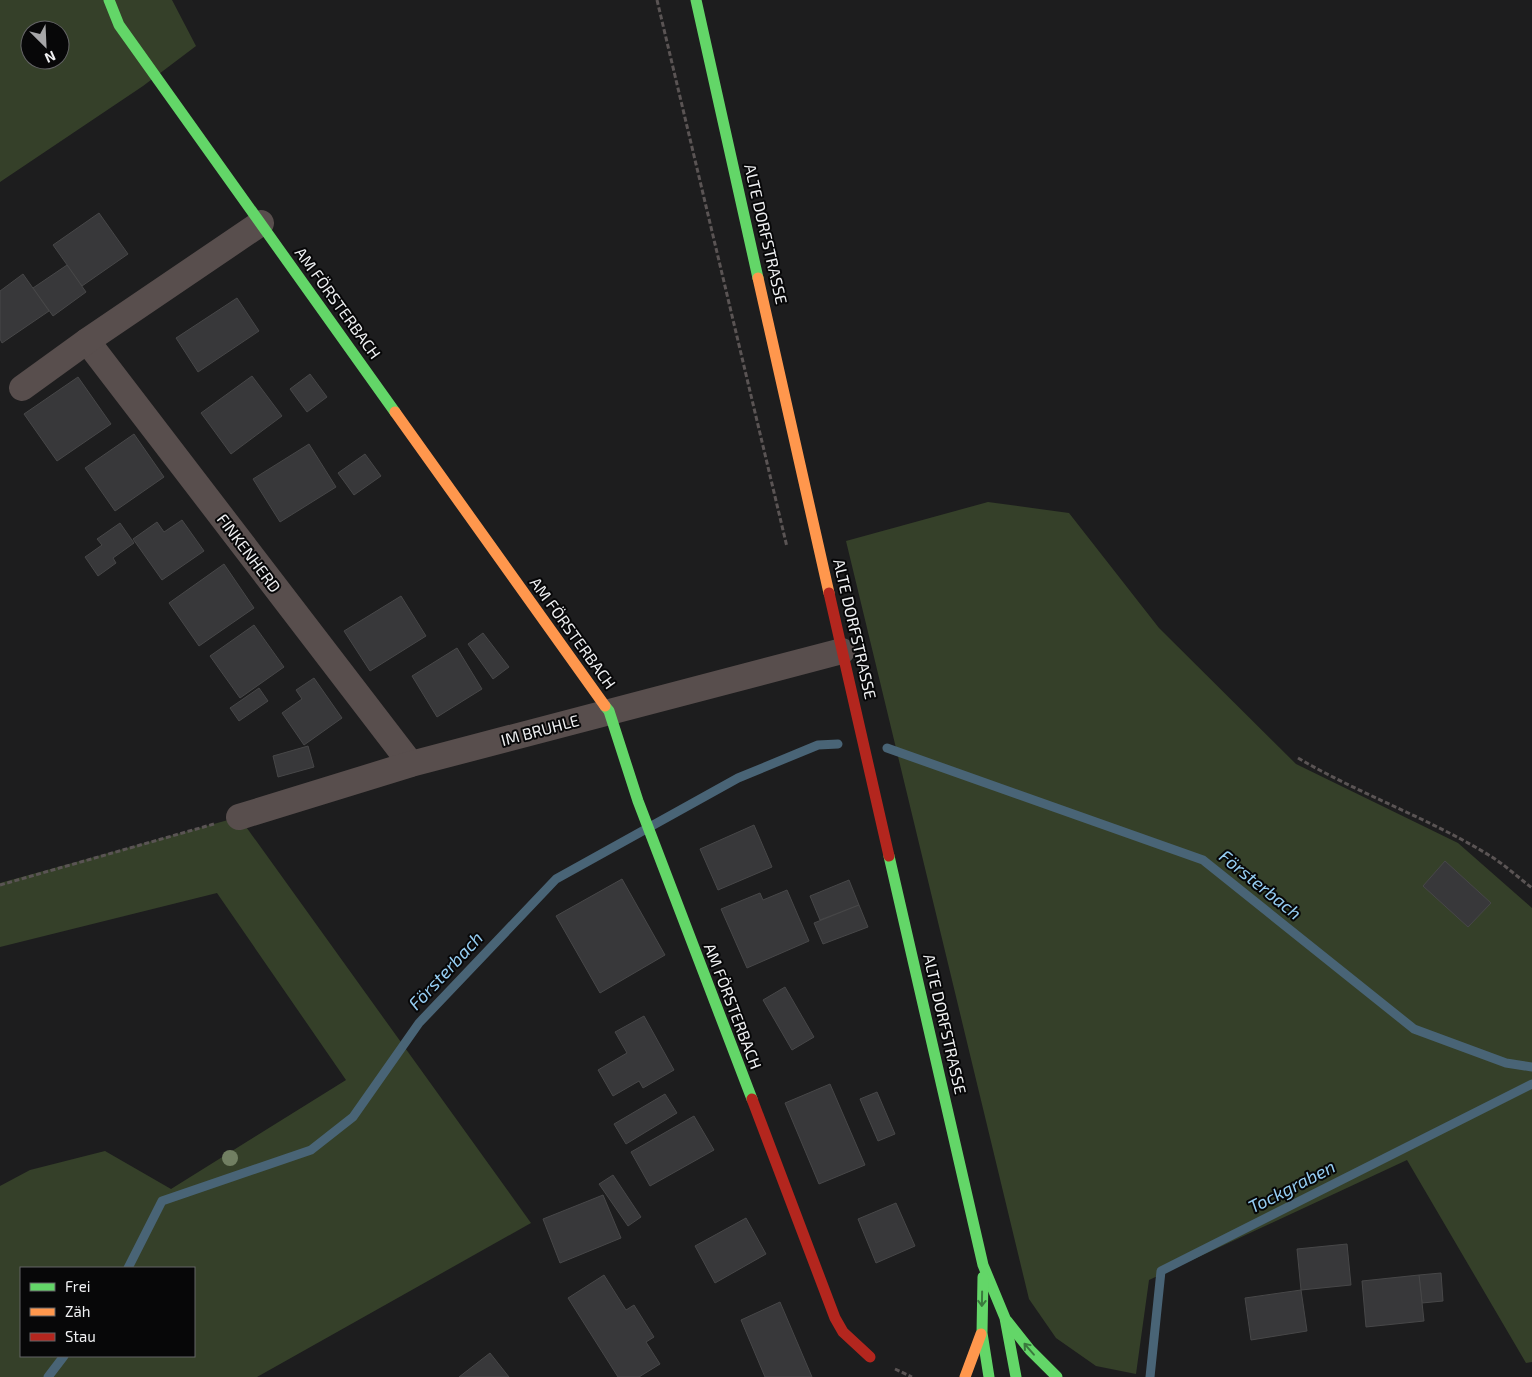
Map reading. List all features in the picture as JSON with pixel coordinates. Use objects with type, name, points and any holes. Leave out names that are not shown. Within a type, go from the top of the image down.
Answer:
[{"type":"street","name":"AM FÖRSTERBACH","points":[[109,0],[119,25],[609,712],[652,840],[835,1318],[843,1332],[870,1357]]},
{"type":"street","name":"ALTE DORFSTRASSE","points":[[696,0],[842,651],[983,1265],[1005,1318],[1016,1377]]},
{"type":"street","points":[[22,388],[87,341],[261,223]]},
{"type":"street","name":"FINKENHERD","points":[[87,341],[410,764]]},
{"type":"street","name":"IM BRUHLE","points":[[240,817],[410,764],[842,651]]},
{"type":"street","name":"ALTE DORFSTRASSE","points":[[983,1265],[982,1332],[989,1377]]},
{"type":"street","points":[[1005,1318],[1030,1350],[1057,1377]]},
{"type":"street","points":[[965,1377],[982,1332]]},
{"type":"path","points":[[1298,758],[1493,858],[1532,888]]},
{"type":"path","points":[[0,885],[240,817]]},
{"type":"green space","points":[[0,0],[172,0],[196,46],[143,86],[0,182]]},
{"type":"green space","points":[[988,502],[1069,513],[1159,628],[1296,764],[1458,843],[1532,908],[1532,1362],[1526,1363],[1407,1160],[1149,1280],[1136,1374],[1096,1366],[1056,1338],[1029,1299],[846,541]]},
{"type":"green space","points":[[239,817],[531,1223],[257,1377],[0,1377],[0,1186],[30,1170],[105,1151],[171,1189],[346,1080],[217,893],[0,947],[0,883]]},
{"type":"building","points":[[99,213],[128,254],[82,286],[53,245]]},
{"type":"building","points":[[67,265],[86,292],[53,316],[33,288]]},
{"type":"building","points":[[23,274],[49,311],[2,343],[0,339],[0,291]]},
{"type":"building","points":[[237,298],[259,331],[198,372],[176,338]]},
{"type":"building","points":[[310,374],[327,397],[307,412],[290,389]]},
{"type":"building","points":[[252,376],[282,416],[231,454],[201,413]]},
{"type":"building","points":[[78,377],[111,424],[57,461],[24,414]]},
{"type":"building","points":[[134,434],[164,477],[115,511],[85,468]]},
{"type":"building","points":[[309,444],[336,487],[280,522],[253,479]]},
{"type":"building","points":[[365,454],[381,476],[354,495],[338,473]]},
{"type":"building","points":[[182,520],[204,551],[162,580],[133,539],[157,522],[164,532]]},
{"type":"building","points":[[120,523],[134,543],[113,558],[116,563],[98,576],[85,557],[102,545],[97,539]]},
{"type":"building","points":[[224,564],[254,608],[199,646],[169,603]]},
{"type":"building","points":[[401,596],[426,636],[370,671],[344,631]]},
{"type":"building","points":[[254,625],[284,667],[240,698],[210,656]]},
{"type":"building","points":[[483,633],[509,667],[493,679],[468,644]]},
{"type":"building","points":[[457,648],[482,689],[437,717],[412,676]]},
{"type":"building","points":[[314,678],[342,718],[304,745],[282,713],[302,699],[296,690]]},
{"type":"building","points":[[259,688],[268,701],[239,721],[230,708]]},
{"type":"building","points":[[308,746],[314,767],[278,777],[273,756]]},
{"type":"building","points":[[754,825],[772,867],[718,890],[700,849]]},
{"type":"building","points":[[1445,861],[1491,903],[1468,927],[1423,886]]},
{"type":"building","points":[[622,879],[665,955],[600,993],[556,916]]},
{"type":"building","points":[[849,880],[859,905],[820,920],[810,896]]},
{"type":"building","points":[[787,890],[809,941],[747,968],[721,909],[760,893],[763,900]]},
{"type":"building","points":[[859,905],[868,927],[823,944],[814,923]]},
{"type":"building","points":[[785,987],[814,1037],[792,1050],[763,1000]]},
{"type":"building","points":[[644,1016],[674,1070],[643,1088],[639,1081],[613,1096],[598,1070],[627,1053],[615,1032]]},
{"type":"building","points":[[830,1084],[865,1165],[819,1184],[785,1103]]},
{"type":"building","points":[[877,1092],[895,1134],[878,1141],[860,1099]]},
{"type":"building","points":[[665,1094],[677,1113],[626,1144],[614,1124]]},
{"type":"building","points":[[694,1116],[714,1150],[650,1186],[631,1152]]},
{"type":"building","points":[[613,1175],[641,1217],[628,1226],[599,1184]]},
{"type":"building","points":[[603,1195],[621,1238],[560,1263],[543,1219]]},
{"type":"building","points":[[896,1203],[915,1246],[876,1263],[858,1219]]},
{"type":"building","points":[[746,1218],[766,1254],[715,1283],[695,1246]]},
{"type":"building","points":[[1347,1244],[1351,1285],[1301,1290],[1297,1249]]},
{"type":"building","points":[[1441,1273],[1443,1301],[1422,1303],[1419,1275]]},
{"type":"building","points":[[604,1275],[626,1310],[634,1305],[654,1337],[646,1342],[660,1364],[639,1377],[618,1377],[568,1298]]},
{"type":"building","points":[[1419,1275],[1424,1321],[1366,1327],[1362,1281]]},
{"type":"building","points":[[1301,1290],[1307,1331],[1251,1340],[1245,1298]]},
{"type":"building","points":[[780,1302],[812,1377],[765,1377],[741,1320]]},
{"type":"building","points":[[490,1353],[509,1377],[459,1377]]},
{"type":"waterway","name":"Försterbach","points":[[129,1267],[162,1201],[311,1150],[353,1117],[419,1023],[556,879],[738,778],[818,745],[838,744]]},
{"type":"waterway","name":"Försterbach","points":[[887,748],[1203,860],[1414,1029],[1506,1063],[1532,1067]]},
{"type":"waterway","name":"Tockgraben","points":[[1150,1377],[1161,1271],[1532,1084]]},
{"type":"waterway","name":"Försterbach","points":[[48,1377],[63,1357]]},
{"type":"traffic: fast","points":[[109,0],[119,25],[395,412]]},
{"type":"traffic: fast","points":[[696,0],[758,278]]},
{"type":"traffic: fast","points":[[605,706],[609,711],[638,801],[752,1099]]},
{"type":"traffic: fast","points":[[889,856],[983,1265],[1005,1318],[1016,1377]]},
{"type":"traffic: fast","points":[[983,1277],[982,1333],[989,1377]]},
{"type":"traffic: fast","points":[[1007,1321],[1030,1350],[1057,1377]]},
{"type":"traffic: slow","points":[[758,278],[829,593]]},
{"type":"traffic: slow","points":[[395,412],[605,706]]},
{"type":"traffic: slow","points":[[965,1377],[981,1334]]},
{"type":"traffic: jam","points":[[829,593],[889,856]]},
{"type":"traffic: jam","points":[[752,1099],[835,1318],[843,1332],[870,1357]]}]
